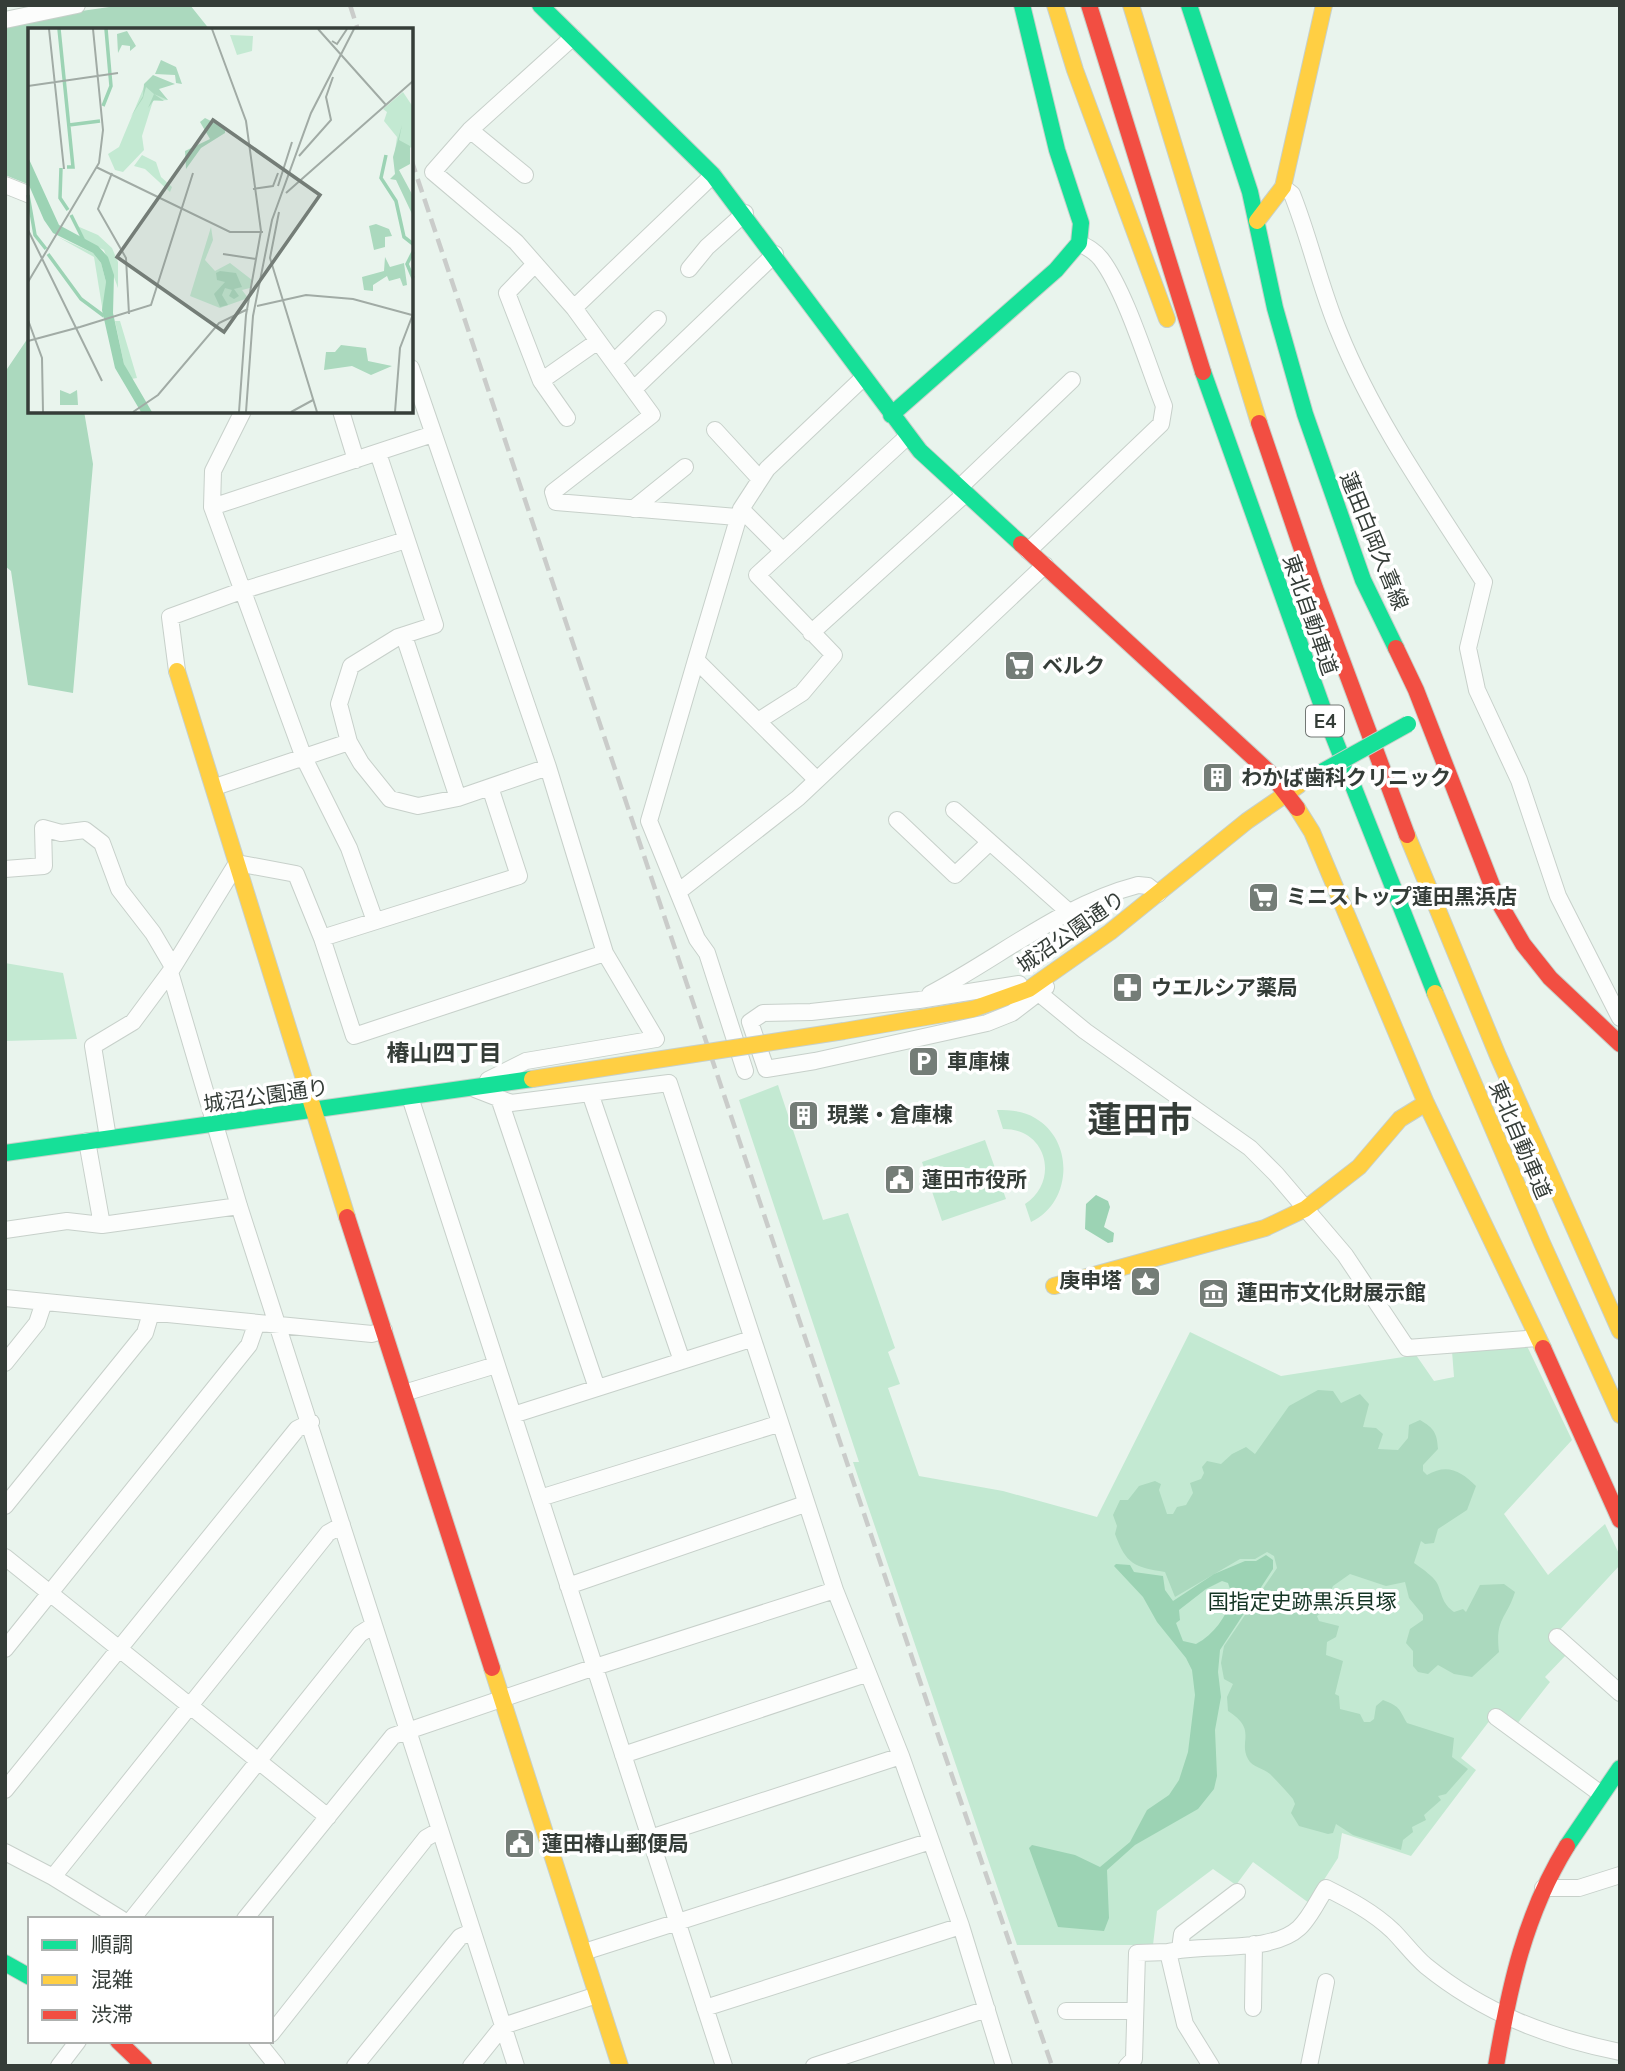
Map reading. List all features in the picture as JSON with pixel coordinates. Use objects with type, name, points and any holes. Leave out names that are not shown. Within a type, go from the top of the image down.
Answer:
[{"type":"main road","points":[[540,5],[713,175],[745,213],[863,378],[908,436],[962,491],[1240,745],[1286,792],[1312,832],[1426,1103],[1538,1338],[1620,1520]]},
{"type":"main road","points":[[891,415],[1056,270],[1079,243],[1081,223],[1057,150],[1022,5]]},
{"type":"main road","points":[[1055,5],[1075,70],[1169,326],[1242,485]]},
{"type":"main road","name":"東北自動車道","points":[[1089,5],[1149,206],[1315,695],[1419,956],[1545,1253],[1620,1415]]},
{"type":"main road","name":"東北自動車道","points":[[1130,5],[1188,205],[1321,604],[1439,912],[1620,1331]]},
{"type":"main road","name":"蓮田白岡久喜線","points":[[1189,5],[1235,142],[1257,221],[1285,346],[1336,509],[1363,580],[1426,714],[1488,879],[1509,921],[1549,978],[1615,1040]]},
{"type":"main road","points":[[1257,221],[1283,187],[1324,5]]},
{"type":"main road","points":[[177,671],[313,1110],[620,2066]]},
{"type":"main road","name":"城沼公園通り","points":[[5,1153],[472,1088],[844,1031],[973,1009],[1006,999],[1049,976],[1083,952],[1286,792],[1426,714]]},
{"type":"main road","points":[[1054,1286],[1265,1228],[1305,1209],[1359,1167],[1400,1119],[1426,1103]]},
{"type":"main road","points":[[1496,2066],[1504,2017],[1525,1937],[1543,1888],[1620,1768]]},
{"type":"main road","points":[[5,1964],[28,1977]]},
{"type":"main road","points":[[137,2047],[144,2066]]},
{"type":"street","points":[[5,20],[77,5]]},
{"type":"street","points":[[573,37],[470,130],[433,172],[516,242],[574,308],[652,415],[552,492],[556,502],[632,509],[739,513],[782,550]]},
{"type":"street","points":[[470,130],[525,175]]},
{"type":"street","points":[[574,308],[713,175]]},
{"type":"street","points":[[5,185],[28,194]]},
{"type":"street","points":[[1283,187],[1293,194],[1339,331],[1360,377],[1394,440],[1484,582],[1468,648],[1477,690],[1519,780],[1558,896],[1620,1018],[1615,1040]]},
{"type":"street","points":[[689,269],[707,247],[745,213]]},
{"type":"street","points":[[1028,551],[1161,424],[1164,415],[1164,407],[1102,259],[1094,250],[1079,243]]},
{"type":"street","points":[[634,388],[775,254]]},
{"type":"street","points":[[535,264],[507,293],[541,381],[567,418]]},
{"type":"street","points":[[614,362],[658,319]]},
{"type":"street","points":[[541,381],[598,341]]},
{"type":"street","points":[[413,374],[548,767],[605,953],[656,1039],[526,1061],[472,1088]]},
{"type":"street","points":[[745,1071],[707,953],[697,939],[649,821],[739,513],[760,479],[806,429],[863,378]]},
{"type":"street","points":[[811,634],[962,491],[1072,380]]},
{"type":"street","points":[[242,413],[213,471],[212,507],[304,758],[349,848],[375,921]]},
{"type":"street","points":[[342,413],[356,460]]},
{"type":"street","points":[[715,430],[760,479]]},
{"type":"street","points":[[212,507],[433,434]]},
{"type":"street","points":[[758,721],[802,692],[834,656],[757,575],[908,436]]},
{"type":"street","points":[[378,453],[435,625],[404,636],[351,666],[339,704],[349,742],[361,763],[390,799],[418,806],[458,798],[548,767]]},
{"type":"street","points":[[632,509],[685,467]]},
{"type":"street","points":[[177,671],[170,617],[242,591],[407,540]]},
{"type":"street","points":[[678,892],[817,780],[1045,565]]},
{"type":"street","points":[[404,636],[458,798]]},
{"type":"street","points":[[696,660],[817,780]]},
{"type":"street","points":[[215,787],[349,742]]},
{"type":"street","points":[[322,938],[519,876],[491,787]]},
{"type":"street","points":[[954,810],[1070,913]]},
{"type":"street","points":[[897,820],[954,875],[990,842]]},
{"type":"street","points":[[5,869],[44,866],[43,828],[61,833],[85,830],[102,843],[119,889],[153,933],[171,969],[239,1206],[311,1422],[471,1932],[516,2066]]},
{"type":"street","points":[[108,1138],[93,1046],[133,1022],[171,969],[237,863],[296,874],[322,938],[354,1037],[605,953]]},
{"type":"street","points":[[919,1000],[1003,948],[1070,913],[1138,885],[1148,886],[1158,894]]},
{"type":"street","points":[[1049,976],[1009,986],[919,1000],[811,1012],[763,1013],[750,1022],[766,1069],[815,1062],[988,1023],[1012,1013],[1040,994],[1083,952]]},
{"type":"street","points":[[1040,994],[1085,1031],[1250,1148],[1276,1174],[1345,1255],[1407,1348],[1538,1338]]},
{"type":"street","points":[[472,1088],[511,1103],[668,1083],[805,1504],[866,1674],[901,1756],[961,1926],[1004,2066]]},
{"type":"street","points":[[590,1093],[682,1361]]},
{"type":"street","points":[[410,1097],[724,2066]]},
{"type":"street","points":[[499,1098],[597,1388]]},
{"type":"street","points":[[87,1142],[102,1225]]},
{"type":"street","points":[[5,1230],[67,1221],[102,1225],[239,1206]]},
{"type":"street","points":[[5,1298],[256,1325],[372,1334],[384,1330]]},
{"type":"street","points":[[5,1363],[37,1323],[44,1302]]},
{"type":"street","points":[[5,1506],[145,1333],[151,1313]]},
{"type":"street","points":[[5,1649],[249,1345],[256,1325]]},
{"type":"street","points":[[513,1415],[751,1339]]},
{"type":"street","points":[[404,1392],[496,1365]]},
{"type":"street","points":[[5,1790],[297,1429],[311,1422]]},
{"type":"street","points":[[540,1498],[778,1424]]},
{"type":"street","points":[[568,1586],[805,1504]]},
{"type":"street","points":[[53,1877],[328,1533],[342,1525]]},
{"type":"street","points":[[5,1557],[328,1817]]},
{"type":"street","points":[[247,1917],[393,1736],[595,1667],[835,1591]]},
{"type":"street","points":[[134,1917],[360,1634],[374,1625]]},
{"type":"street","points":[[1557,1637],[1620,1693]]},
{"type":"street","points":[[623,1755],[866,1674]]},
{"type":"street","points":[[1496,1717],[1601,1794]]},
{"type":"street","points":[[650,1838],[901,1756]]},
{"type":"street","points":[[273,2030],[426,1838],[440,1830]]},
{"type":"street","points":[[584,1952],[931,1841]]},
{"type":"street","points":[[5,1852],[53,1877],[118,1917]]},
{"type":"street","points":[[1543,1888],[1579,1888],[1620,1875]]},
{"type":"street","points":[[1127,2066],[1134,2059],[1137,1953],[1254,1944],[1291,1935],[1301,1927],[1326,1888],[1367,1909],[1392,1930],[1423,1964],[1504,2017],[1568,2041],[1620,2052]]},
{"type":"street","points":[[1212,2066],[1185,2024],[1174,1951],[1182,1934],[1237,1892]]},
{"type":"street","points":[[705,2008],[961,1926]]},
{"type":"street","points":[[355,2066],[460,1937],[471,1932]]},
{"type":"street","points":[[1253,2008],[1254,1944]]},
{"type":"street","points":[[1310,2066],[1326,1982]]},
{"type":"street","points":[[471,2066],[503,2026],[597,1995]]},
{"type":"street","points":[[814,2066],[987,2009]]},
{"type":"street","points":[[1066,2011],[1134,2011]]},
{"type":"street","points":[[58,2066],[76,2043]]},
{"type":"street","points":[[265,2043],[277,2066]]},
{"type":"green space","points":[[123,5],[190,5],[208,28],[28,28],[28,184],[5,175],[5,22]]},
{"type":"green space","points":[[28,338],[28,413],[84,413],[93,464],[73,693],[28,685],[11,571],[5,566],[5,372]]},
{"type":"green space","points":[[5,963],[63,973],[77,1039],[5,1041]]},
{"type":"green space","name":"国指定史跡黒浜貝塚","points":[[778,1085],[823,1220],[848,1213],[895,1348],[888,1352],[900,1384],[888,1388],[919,1476],[1003,1491],[1097,1517],[1190,1332],[1281,1376],[1416,1355],[1434,1381],[1454,1377],[1452,1351],[1527,1346],[1572,1440],[1504,1514],[1548,1575],[1605,1524],[1620,1556],[1620,1565],[1557,1633],[1567,1654],[1545,1677],[1550,1682],[1517,1724],[1497,1711],[1461,1758],[1476,1770],[1411,1856],[1342,1833],[1338,1858],[1309,1903],[1253,1862],[1236,1885],[1213,1869],[1157,1911],[1153,1945],[1017,1945],[853,1462],[859,1462],[739,1100]]},
{"type":"green space","points":[[997,1110],[1017,1111],[1035,1118],[1048,1128],[1057,1141],[1062,1156],[1061,1187],[1055,1201],[1045,1213],[1031,1222],[1025,1204],[1036,1194],[1043,1182],[1044,1157],[1039,1146],[1030,1137],[1018,1131],[1003,1129]]},
{"type":"green space","points":[[985,1140],[1006,1199],[942,1221],[922,1162]]},
{"type":"green space","points":[[1318,1390],[1333,1391],[1341,1403],[1360,1394],[1369,1404],[1363,1427],[1376,1428],[1383,1434],[1378,1449],[1398,1450],[1408,1438],[1409,1425],[1420,1420],[1425,1423],[1434,1432],[1438,1449],[1423,1465],[1423,1471],[1427,1475],[1434,1471],[1453,1470],[1476,1486],[1467,1510],[1438,1529],[1434,1543],[1425,1544],[1421,1541],[1414,1563],[1437,1582],[1448,1606],[1454,1612],[1463,1609],[1466,1612],[1480,1585],[1504,1584],[1515,1592],[1500,1625],[1499,1652],[1472,1677],[1454,1674],[1438,1665],[1428,1674],[1418,1672],[1413,1666],[1413,1651],[1406,1643],[1410,1629],[1423,1620],[1423,1615],[1409,1598],[1405,1582],[1386,1586],[1350,1574],[1333,1586],[1326,1601],[1332,1605],[1317,1616],[1319,1621],[1339,1626],[1336,1637],[1327,1642],[1326,1655],[1343,1661],[1335,1694],[1339,1696],[1340,1709],[1360,1714],[1364,1722],[1370,1722],[1374,1719],[1376,1706],[1383,1700],[1389,1702],[1398,1708],[1407,1723],[1454,1738],[1452,1757],[1468,1769],[1446,1794],[1438,1796],[1441,1800],[1424,1815],[1426,1820],[1412,1827],[1413,1832],[1403,1840],[1401,1850],[1353,1835],[1336,1824],[1333,1833],[1328,1834],[1299,1826],[1291,1813],[1295,1804],[1293,1799],[1270,1774],[1248,1759],[1245,1730],[1228,1711],[1227,1697],[1233,1684],[1224,1679],[1221,1663],[1224,1646],[1277,1568],[1274,1556],[1267,1552],[1255,1559],[1240,1559],[1175,1597],[1165,1572],[1132,1562],[1123,1552],[1115,1534],[1117,1526],[1113,1515],[1120,1500],[1128,1500],[1139,1486],[1155,1481],[1161,1484],[1159,1490],[1167,1514],[1173,1514],[1177,1507],[1186,1505],[1193,1493],[1190,1483],[1201,1479],[1204,1473],[1202,1467],[1207,1461],[1221,1464],[1246,1447],[1255,1454],[1289,1406]]},
{"type":"shaded area","points":[[1096,1195],[1108,1201],[1110,1207],[1104,1227],[1114,1233],[1113,1242],[1108,1243],[1085,1229],[1086,1204]]},
{"type":"shaded area","points":[[1266,1555],[1273,1560],[1273,1569],[1220,1650],[1218,1672],[1221,1697],[1215,1730],[1217,1776],[1214,1789],[1198,1809],[1135,1845],[1107,1870],[1109,1918],[1104,1931],[1058,1927],[1029,1848],[1032,1845],[1075,1855],[1100,1867],[1130,1842],[1147,1810],[1169,1795],[1179,1780],[1188,1752],[1195,1695],[1192,1670],[1186,1658],[1157,1622],[1143,1597],[1114,1566],[1130,1565],[1134,1572],[1163,1576],[1165,1590],[1173,1601],[1214,1574],[1245,1561],[1256,1561]],"holes":[[[1222,1581],[1228,1583],[1233,1598],[1219,1624],[1196,1644],[1183,1641],[1176,1623],[1180,1620],[1179,1610],[1206,1589]]]},
{"type":"railway","points":[[350,5],[357,28]]},
{"type":"railway","points":[[413,165],[939,1738],[1052,2066]]},
{"type":"traffic: fast","points":[[540,5],[713,175],[920,451],[1021,544]]},
{"type":"traffic: fast","points":[[891,415],[1056,270],[1079,243],[1081,223],[1057,150],[1022,5]]},
{"type":"traffic: fast","points":[[1189,5],[1250,192],[1275,308],[1305,414],[1363,580],[1396,648]]},
{"type":"traffic: fast","points":[[1203,372],[1327,720],[1435,993]]},
{"type":"traffic: fast","points":[[1309,779],[1408,724]]},
{"type":"traffic: fast","points":[[5,1153],[532,1079]]},
{"type":"traffic: fast","points":[[1567,1846],[1620,1768]]},
{"type":"traffic: fast","points":[[5,1963],[28,1976]]},
{"type":"traffic: slow","points":[[1055,5],[1075,70],[1167,319]]},
{"type":"traffic: slow","points":[[1131,5],[1259,423]]},
{"type":"traffic: slow","points":[[1257,221],[1283,187],[1324,5]]},
{"type":"traffic: slow","points":[[177,671],[347,1217]]},
{"type":"traffic: slow","points":[[844,1031],[973,1009],[1029,989],[1110,932],[1247,821],[1299,785]]},
{"type":"traffic: slow","points":[[1297,808],[1312,832],[1426,1103],[1543,1348]]},
{"type":"traffic: slow","points":[[1407,835],[1498,1056],[1620,1331]]},
{"type":"traffic: slow","points":[[1435,993],[1542,1243],[1620,1415]]},
{"type":"traffic: slow","points":[[532,1079],[844,1031]]},
{"type":"traffic: slow","points":[[1054,1286],[1265,1228],[1305,1209],[1359,1167],[1400,1119],[1426,1103]]},
{"type":"traffic: slow","points":[[492,1668],[620,2066]]},
{"type":"traffic: jam","points":[[1089,5],[1203,372]]},
{"type":"traffic: jam","points":[[1259,423],[1315,588],[1407,835]]},
{"type":"traffic: jam","points":[[1021,544],[1270,773],[1297,808]]},
{"type":"traffic: jam","points":[[1396,648],[1416,690],[1498,901],[1523,944],[1550,978],[1620,1044]]},
{"type":"traffic: jam","points":[[347,1217],[492,1668]]},
{"type":"traffic: jam","points":[[1543,1348],[1620,1520]]},
{"type":"traffic: jam","points":[[1496,2066],[1521,1952],[1540,1898],[1567,1846]]},
{"type":"traffic: jam","points":[[120,2043],[144,2066]]},
{"type":"place","name":"ベルク","points":[[1019,666]]},
{"type":"place","name":"わかば歯科クリニック","points":[[1218,778]]},
{"type":"place","name":"ミニストップ蓮田黒浜店","points":[[1263,897]]},
{"type":"place","name":"ウエルシア薬局","points":[[1128,988]]},
{"type":"place","name":"車庫棟","points":[[924,1062]]},
{"type":"place","name":"現業・倉庫棟","points":[[804,1115]]},
{"type":"place","name":"蓮田市役所","points":[[899,1180]]},
{"type":"place","name":"庚申塔","points":[[1145,1281]]},
{"type":"place","name":"蓮田市文化財展示館","points":[[1214,1293]]},
{"type":"place","name":"蓮田椿山郵便局","points":[[519,1844]]},
{"type":"district","name":"椿山四丁目","points":[[444,1053]]},
{"type":"district","name":"蓮田市","points":[[1140,1120]]}]
